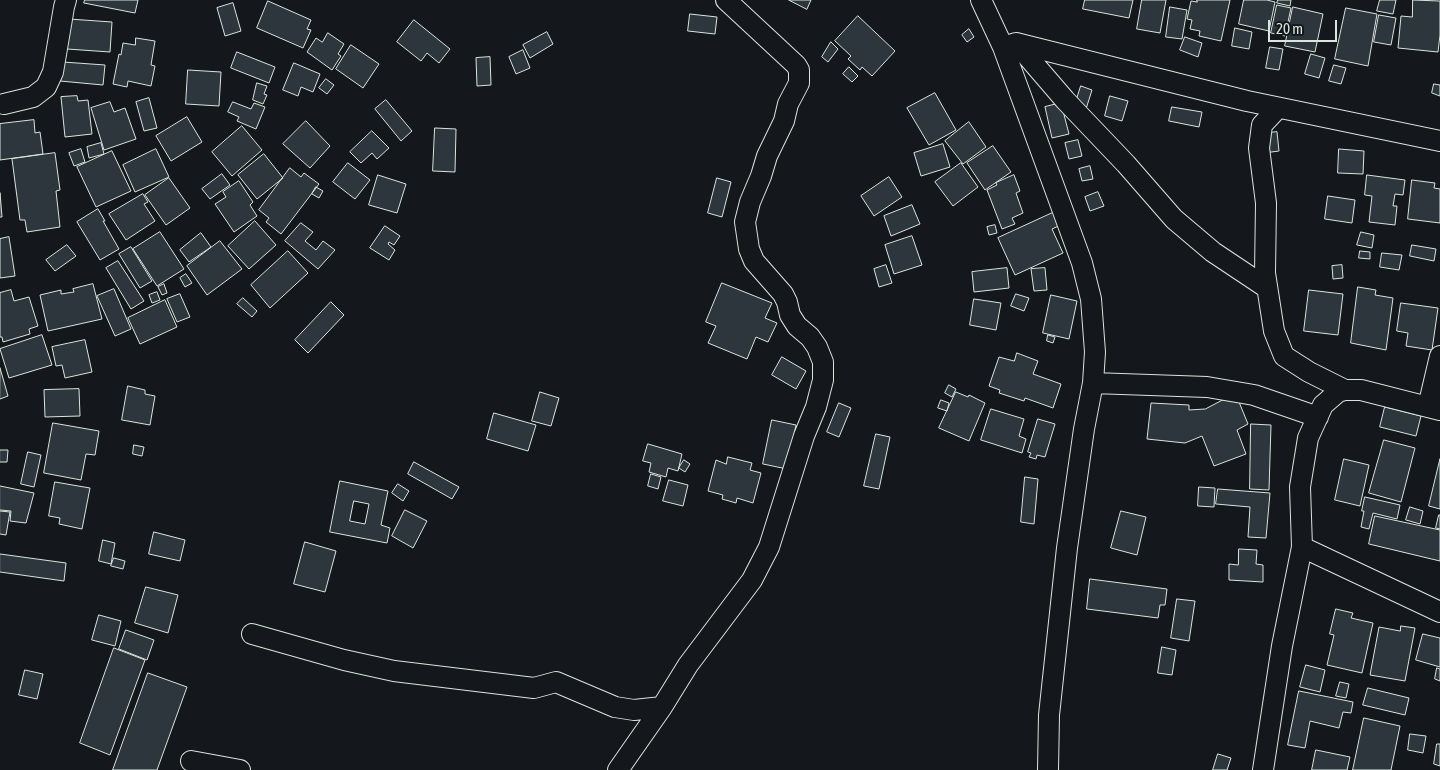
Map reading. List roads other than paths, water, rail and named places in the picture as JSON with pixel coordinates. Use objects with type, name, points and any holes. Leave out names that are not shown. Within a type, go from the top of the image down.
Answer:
[{"type":"street","points":[[4,104],[33,97],[46,87],[53,72],[66,0]]},
{"type":"street","points":[[618,770],[662,707],[688,665],[752,580],[769,547],[816,407],[823,380],[823,362],[817,347],[810,336],[797,326],[793,320],[787,302],[780,290],[754,261],[749,249],[746,222],[750,202],[767,156],[784,121],[788,104],[799,83],[800,70],[726,0]]},
{"type":"street","points":[[981,0],[1009,45],[1092,299],[1096,352],[1093,383],[1084,429],[1067,548],[1049,715],[1048,770]]},
{"type":"street","points":[[1009,45],[1278,108],[1440,141]]},
{"type":"street","points":[[1009,45],[1066,100],[1174,219],[1213,252],[1267,288]]},
{"type":"street","points":[[1278,108],[1262,125],[1259,148],[1266,203],[1265,273],[1274,331],[1284,356],[1309,372],[1345,390]]},
{"type":"street","points":[[1263,770],[1282,646],[1302,547],[1300,487],[1308,438],[1323,405],[1338,392],[1345,390],[1361,390],[1434,408],[1440,356]]},
{"type":"street","points":[[1093,383],[1207,387],[1254,395],[1318,417]]},
{"type":"street","points":[[1302,547],[1440,612]]},
{"type":"street","points":[[252,634],[344,660],[394,671],[534,688],[556,682],[614,707],[634,710],[662,707]]},
{"type":"street","points":[[190,761],[240,770]]}]
